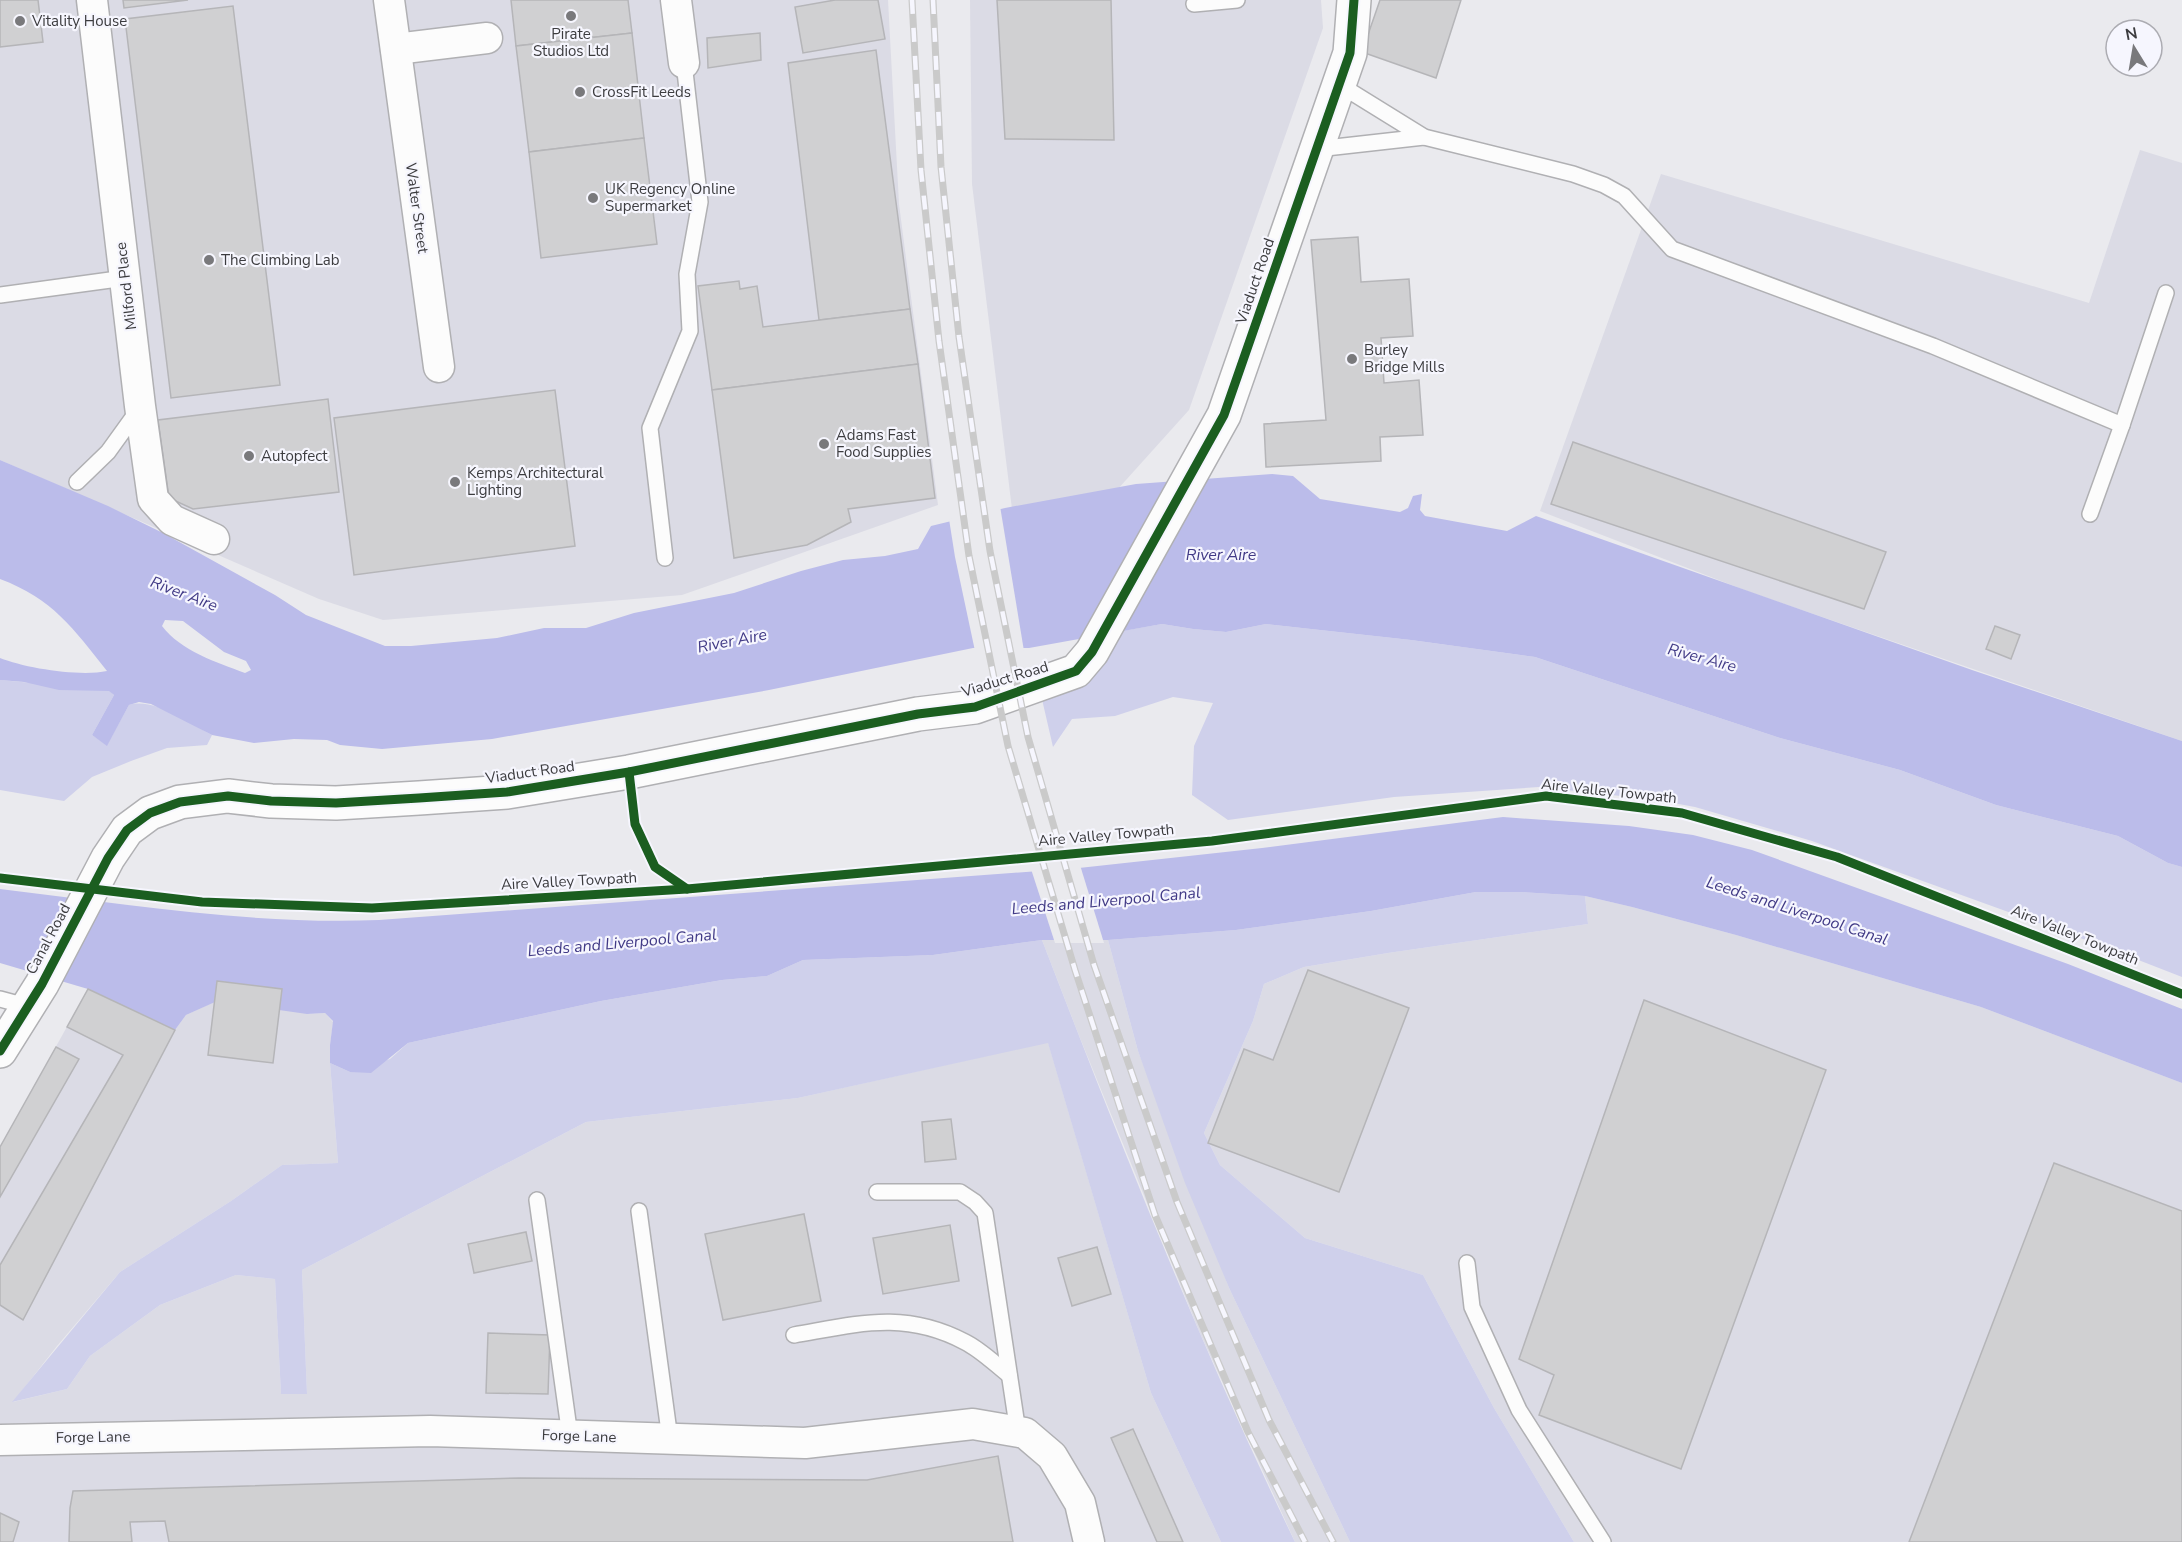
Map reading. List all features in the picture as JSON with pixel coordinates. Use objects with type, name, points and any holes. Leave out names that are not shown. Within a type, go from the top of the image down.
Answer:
[{"type":"street","name":"Milford Place","points":[[92,0],[153,499],[172,520],[214,539]]},
{"type":"street","name":"Walter Street","points":[[389,0],[439,367]]},
{"type":"street","points":[[676,0],[684,63]]},
{"type":"street","name":"Viaduct Road","points":[[180,802],[228,796],[271,801],[336,803],[507,792],[711,756],[918,714],[975,707],[1076,671],[1092,652],[1224,415],[1340,85],[1350,53],[1354,0]]},
{"type":"street","points":[[396,49],[487,38]]},
{"type":"street","name":"Canal Road","points":[[0,1051],[23,996],[127,830],[150,813],[180,802]]},
{"type":"street","name":"Forge Lane","points":[[0,1440],[430,1431],[805,1443],[973,1424],[1025,1433],[1052,1456],[1080,1503],[1089,1542]]},
{"type":"lane","points":[[1194,4],[1237,0]]},
{"type":"lane","points":[[665,558],[650,428],[690,331],[687,274],[700,202],[684,63]]},
{"type":"lane","points":[[1340,85],[1424,137],[1573,174],[1604,185],[1624,196],[1672,249],[1933,346],[2122,426]]},
{"type":"lane","points":[[1317,149],[1424,137]]},
{"type":"lane","points":[[0,295],[125,278]]},
{"type":"lane","points":[[2090,514],[2166,293]]},
{"type":"lane","points":[[77,482],[108,452],[140,406]]},
{"type":"lane","points":[[877,1192],[960,1192],[975,1202],[985,1214],[1018,1432]]},
{"type":"lane","points":[[537,1200],[570,1436]]},
{"type":"lane","points":[[639,1211],[670,1439]]},
{"type":"lane","points":[[1467,1263],[1472,1307],[1519,1410],[1603,1542]]},
{"type":"lane","points":[[794,1335],[887,1321],[920,1324],[966,1342],[1010,1375]]},
{"type":"shaded area","points":[[0,0],[888,0],[899,204],[938,505],[682,595],[383,620],[319,599],[0,460]]},
{"type":"shaded area","points":[[970,0],[1321,0],[1323,28],[1189,410],[1117,490],[1012,509],[972,184]]},
{"type":"shaded area","points":[[2140,150],[2182,163],[2182,741],[1747,591],[1540,511],[1661,174],[2089,303]]},
{"type":"shaded area","points":[[1162,624],[1226,632],[1266,624],[1535,657],[1780,738],[1900,770],[1996,805],[2118,836],[2168,863],[2182,867],[2182,977],[1812,841],[1695,807],[1657,800],[1539,787],[1394,797],[1228,820],[1192,795],[1194,746],[1213,703],[1173,697],[1115,716],[1072,719],[1053,747],[1041,695],[1082,638]]},
{"type":"shaded area","points":[[0,680],[109,690],[114,695],[92,735],[107,745],[129,705],[139,704],[171,712],[212,735],[207,745],[167,748],[92,777],[64,801],[0,790]]},
{"type":"shaded area","points":[[1476,892],[1585,896],[1588,924],[1304,967],[1264,984],[1253,1021],[1204,1133],[1220,1165],[1305,1238],[1423,1275],[1494,1408],[1574,1542],[1350,1542],[1230,1290],[1185,1183],[1138,1051],[1108,940],[1236,930],[1371,911]]},
{"type":"shaded area","points":[[1585,896],[1736,935],[1981,1007],[2182,1083],[2182,1542],[1574,1542],[1494,1408],[1423,1275],[1305,1238],[1220,1165],[1204,1133],[1253,1021],[1264,984],[1304,967],[1588,924]]},
{"type":"shaded area","points":[[1042,940],[1108,940],[1138,1051],[1230,1290],[1350,1542],[1295,1542],[1199,1331]]},
{"type":"shaded area","points":[[1042,940],[1162,1244],[1226,1394],[1295,1542],[1221,1542],[1151,1393],[1048,1043],[798,1098],[586,1122],[302,1270],[307,1394],[281,1394],[275,1279],[236,1275],[160,1305],[90,1356],[67,1389],[12,1402],[120,1272],[231,1201],[282,1165],[338,1163],[330,1063],[350,1072],[390,1059],[408,1043],[601,1001],[722,980],[767,976],[803,960],[933,955]]},
{"type":"shaded area","points":[[217,981],[282,989],[307,1014],[325,1013],[333,1022],[330,1063],[338,1163],[282,1165],[231,1201],[120,1272],[13,1402],[67,1389],[90,1356],[160,1305],[236,1275],[275,1279],[281,1394],[307,1394],[302,1270],[586,1122],[798,1098],[1048,1042],[1151,1393],[1221,1542],[0,1542],[0,1147],[88,989],[175,1030],[186,1015],[214,1002]]},
{"type":"water","name":"River Aire","points":[[0,460],[108,506],[163,533],[275,595],[306,615],[385,646],[411,646],[497,638],[544,628],[586,628],[634,613],[734,593],[843,560],[885,556],[918,549],[931,526],[1005,508],[1136,484],[1272,474],[1293,476],[1320,499],[1400,512],[1408,508],[1413,496],[1422,494],[1420,510],[1425,516],[1507,531],[1536,516],[1972,670],[2182,741],[2182,867],[2168,863],[2118,836],[1996,805],[1900,770],[1780,738],[1535,657],[1266,624],[1226,632],[1162,624],[1029,648],[973,648],[769,690],[492,739],[382,749],[340,745],[327,740],[294,739],[254,743],[212,735],[151,704],[139,702],[129,705],[107,746],[92,735],[114,695],[109,691],[59,690],[24,682],[0,680],[0,658],[53,671],[96,673],[107,671],[61,616],[34,596],[0,579]],"holes":[[[165,620],[183,621],[224,652],[246,661],[251,670],[245,673],[200,655],[179,642],[162,626]]]},
{"type":"water","name":"Leeds and Liverpool Canal","points":[[1503,817],[1629,826],[1693,835],[1752,850],[2068,964],[2182,1009],[2182,1083],[1981,1007],[1736,935],[1585,896],[1521,892],[1476,892],[1371,911],[1236,930],[1108,940],[1042,940],[933,955],[803,960],[767,976],[722,980],[601,1001],[408,1043],[371,1073],[350,1072],[330,1063],[333,1021],[325,1013],[307,1014],[279,1010],[282,989],[217,981],[215,1002],[186,1015],[175,1030],[88,989],[0,963],[0,889],[236,916],[331,921],[379,920],[1079,868],[1262,848]]},
{"type":"pier","points":[[1000,506],[1024,651],[975,651],[949,519]]},
{"type":"pier","points":[[1080,865],[1104,943],[1055,943],[1031,869]]},
{"type":"building","name":"Vitality House","points":[[0,0],[38,0],[43,42],[0,47]]},
{"type":"building","points":[[123,0],[188,0],[124,8]]},
{"type":"building","name":"Pirate Studios Ltd","points":[[511,0],[628,0],[632,33],[516,46]]},
{"type":"building","points":[[835,0],[878,0],[885,39],[803,53],[795,7]]},
{"type":"building","points":[[997,0],[1111,0],[1114,140],[1005,139]]},
{"type":"building","points":[[1380,0],[1461,0],[1436,78],[1362,52]]},
{"type":"building","name":"The Climbing Lab","points":[[233,6],[280,385],[171,398],[125,19]]},
{"type":"building","name":"CrossFit Leeds","points":[[632,33],[644,138],[529,152],[516,46]]},
{"type":"building","points":[[760,33],[761,60],[708,68],[707,38]]},
{"type":"building","points":[[876,50],[910,309],[819,320],[788,63]]},
{"type":"building","name":"UK Regency Online Supermarket","points":[[644,138],[657,244],[541,258],[529,152]]},
{"type":"building","name":"Burley Bridge Mills","points":[[1358,237],[1361,282],[1409,279],[1413,336],[1381,338],[1384,383],[1419,380],[1423,435],[1380,437],[1381,461],[1266,467],[1264,424],[1326,420],[1311,240]]},
{"type":"building","points":[[739,281],[740,289],[757,286],[763,327],[910,309],[918,364],[712,390],[698,286]]},
{"type":"building","name":"Adams Fast Food Supplies","points":[[918,364],[935,498],[848,509],[851,522],[807,545],[734,558],[712,390]]},
{"type":"building","name":"Kemps Architectural Lighting","points":[[555,390],[575,546],[354,575],[334,418]]},
{"type":"building","name":"Autopfect","points":[[328,399],[339,492],[193,509],[169,498],[158,420]]},
{"type":"building","points":[[1573,442],[1886,552],[1864,609],[1551,504]]},
{"type":"building","points":[[1995,626],[2020,635],[2011,659],[1986,649]]},
{"type":"building","points":[[1308,970],[1409,1008],[1339,1192],[1208,1143],[1244,1049],[1273,1060]]},
{"type":"building","points":[[217,981],[282,989],[273,1063],[208,1055]]},
{"type":"building","points":[[88,989],[175,1030],[23,1320],[0,1305],[0,1265],[123,1055],[67,1027]]},
{"type":"building","points":[[1644,1000],[1826,1070],[1681,1469],[1539,1415],[1554,1375],[1519,1359]]},
{"type":"building","points":[[56,1047],[79,1059],[0,1197],[0,1147]]},
{"type":"building","points":[[951,1119],[956,1159],[925,1162],[922,1122]]},
{"type":"building","points":[[2054,1163],[2182,1211],[2182,1542],[1909,1542]]},
{"type":"building","points":[[804,1214],[821,1301],[723,1320],[705,1234]]},
{"type":"building","points":[[950,1225],[959,1281],[883,1294],[873,1238]]},
{"type":"building","points":[[526,1232],[532,1261],[474,1273],[468,1244]]},
{"type":"building","points":[[1097,1247],[1111,1294],[1072,1306],[1058,1258]]},
{"type":"building","points":[[488,1333],[550,1335],[548,1394],[486,1393]]},
{"type":"building","points":[[1133,1429],[1183,1542],[1157,1542],[1111,1438]]},
{"type":"building","points":[[998,1456],[1013,1542],[169,1542],[165,1521],[130,1522],[132,1542],[69,1542],[73,1491],[520,1478],[867,1480]]},
{"type":"building","points":[[0,1513],[19,1522],[13,1542],[0,1542]]},
{"type":"railway","points":[[912,0],[921,170],[939,341],[969,556],[1008,746],[1075,970],[1155,1215],[1248,1432],[1305,1542]]},
{"type":"railway","points":[[933,0],[941,167],[959,337],[990,551],[1028,737],[1094,965],[1177,1202],[1269,1420],[1333,1542]]},
{"type":"cycle path","points":[[0,1051],[42,984],[108,858],[127,830],[150,813],[180,802],[228,796],[271,801],[336,803],[507,792],[629,772],[918,714],[975,707],[1076,671],[1092,652],[1224,415],[1350,53],[1354,0]]},
{"type":"cycle path","points":[[629,772],[635,824],[655,867],[687,889]]},
{"type":"cycle path","name":"Aire Valley Towpath","points":[[0,878],[202,902],[372,908],[687,889],[1212,841],[1546,796],[1682,813],[1837,857],[2182,994]]},
{"type":"place","name":"Pirate Studios Ltd","points":[[571,16]]},
{"type":"place","name":"Vitality House","points":[[20,21]]},
{"type":"place","name":"CrossFit Leeds","points":[[580,92]]},
{"type":"place","name":"UK Regency Online Supermarket","points":[[593,198]]},
{"type":"place","name":"The Climbing Lab","points":[[209,260]]},
{"type":"place","name":"Burley Bridge Mills","points":[[1352,359]]},
{"type":"place","name":"Adams Fast Food Supplies","points":[[824,444]]},
{"type":"place","name":"Autopfect","points":[[249,456]]},
{"type":"place","name":"Kemps Architectural Lighting","points":[[455,482]]}]
